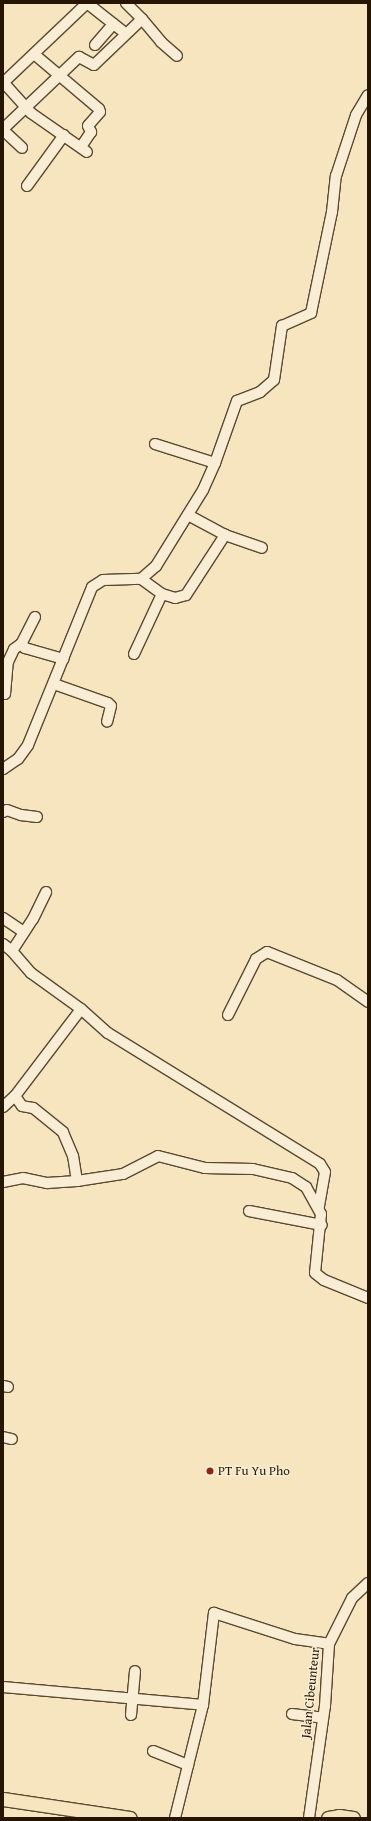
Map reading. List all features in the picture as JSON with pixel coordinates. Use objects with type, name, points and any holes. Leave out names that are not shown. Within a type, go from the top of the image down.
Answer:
[{"type":"main road","points":[[3,1800],[130,1818]]},
{"type":"main road","points":[[328,1818],[339,1816],[353,1818]]},
{"type":"street","points":[[34,54],[100,110],[88,126],[91,132],[84,149],[26,108],[3,83],[87,3],[125,33]]},
{"type":"street","points":[[126,3],[142,19],[161,42],[177,56]]},
{"type":"street","points":[[22,148],[3,129],[79,57],[94,65],[125,33],[142,19]]},
{"type":"street","points":[[95,45],[113,24]]},
{"type":"street","points":[[141,580],[156,566],[188,515],[215,463],[237,401],[268,387],[274,380],[282,326],[311,313],[332,212],[336,176],[356,116],[368,95]]},
{"type":"street","points":[[27,186],[64,135]]},
{"type":"street","points":[[155,444],[215,463]]},
{"type":"street","points":[[188,515],[225,534],[262,548]]},
{"type":"street","points":[[3,769],[18,759],[28,745],[92,587],[103,580],[141,580],[162,594],[175,598],[186,595],[225,534]]},
{"type":"street","points":[[134,654],[162,594]]},
{"type":"street","points":[[5,694],[4,683],[10,655],[21,644],[35,617]]},
{"type":"street","points":[[21,644],[25,648],[63,659]]},
{"type":"street","points":[[54,684],[108,703],[111,706],[107,722]]},
{"type":"street","points":[[3,812],[7,810],[21,815],[37,817]]},
{"type":"street","points":[[12,951],[46,892]]},
{"type":"street","points":[[3,918],[24,932]]},
{"type":"street","points":[[3,944],[12,951],[31,973],[81,1008],[108,1033],[320,1164],[325,1172],[319,1207],[322,1225],[316,1273],[324,1280],[368,1298]]},
{"type":"street","points":[[228,1015],[256,959],[267,952],[337,980],[368,1002]]},
{"type":"street","points":[[3,1107],[15,1096],[81,1008]]},
{"type":"street","points":[[15,1096],[22,1106],[33,1108],[63,1132],[73,1156],[77,1181]]},
{"type":"street","points":[[3,1182],[23,1178],[47,1183],[77,1181],[127,1173],[158,1156],[205,1168],[254,1169],[292,1178],[306,1187],[319,1207]]},
{"type":"street","points":[[249,1211],[322,1225]]},
{"type":"street","name":"Jalan Cibeunteur","points":[[309,1818],[323,1718],[329,1644],[352,1598],[368,1583]]},
{"type":"street","points":[[175,1818],[203,1705],[214,1613],[295,1639],[329,1644]]},
{"type":"street","points":[[131,1715],[134,1671]]},
{"type":"street","points":[[3,1687],[203,1705]]},
{"type":"street","points":[[292,1714],[323,1718]]},
{"type":"street","points":[[153,1751],[188,1765]]},
{"type":"place","name":"PT Fu Yu Pho","points":[[210,1471]]}]
